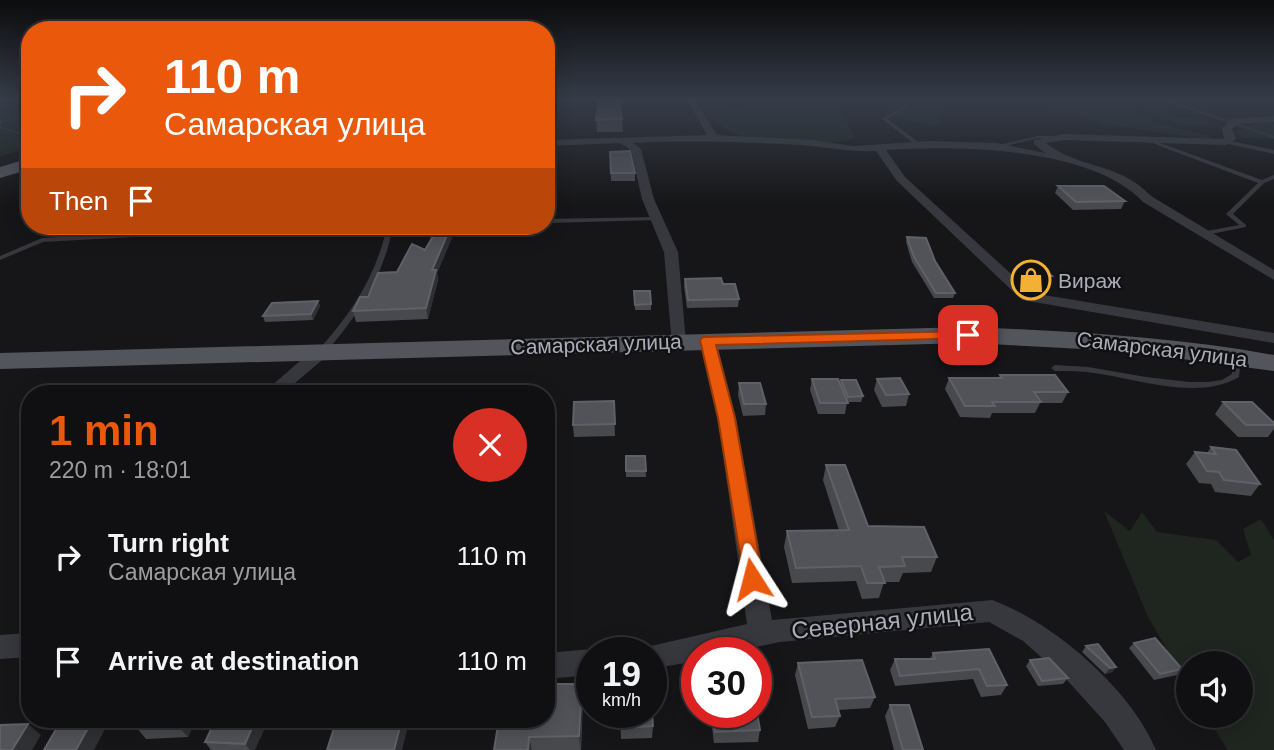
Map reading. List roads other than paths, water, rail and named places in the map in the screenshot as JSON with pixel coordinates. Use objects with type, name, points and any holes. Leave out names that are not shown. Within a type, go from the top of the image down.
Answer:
[{"type":"main road","points":[[0,170],[21,164]]},
{"type":"main road","name":"Самарская улица","points":[[0,361],[968,335],[1074,338],[1274,363]]},
{"type":"street","points":[[712,134],[714,138]]},
{"type":"street","points":[[1068,160],[1038,142],[1063,137],[1226,142],[1231,139],[1229,134]]},
{"type":"street","points":[[555,143],[714,138],[880,149],[919,145],[997,146],[1068,160],[1130,182],[1147,199],[1274,276]]},
{"type":"street","points":[[621,139],[636,149],[648,199],[671,252],[678,342]]},
{"type":"street","points":[[880,149],[901,179],[1027,297],[1274,338]]},
{"type":"street","points":[[708,340],[726,418],[761,633]]},
{"type":"street","points":[[282,385],[322,351]]},
{"type":"street","name":"Северная улица","points":[[667,656],[761,633],[875,624],[990,610],[1028,627],[1075,671],[1134,735],[1141,750]]},
{"type":"street","points":[[0,647],[21,646]]},
{"type":"street","points":[[555,665],[576,663]]},
{"type":"lane","points":[[904,134],[919,145]]},
{"type":"lane","points":[[997,146],[1038,137],[1063,137]]},
{"type":"lane","points":[[1139,138],[1182,150],[1262,183]]},
{"type":"lane","points":[[1226,142],[1274,152]]},
{"type":"lane","points":[[1201,234],[1244,226],[1229,214],[1262,183],[1274,177]]},
{"type":"lane","points":[[555,221],[657,219]]},
{"type":"lane","points":[[0,258],[42,240],[132,235]]},
{"type":"lane","points":[[322,351],[341,331],[387,252],[390,235]]},
{"type":"lane","points":[[1055,368],[1091,369],[1172,383],[1209,384],[1230,381],[1236,375],[1237,357]]},
{"type":"waterway","points":[[1265,134],[1274,137]]},
{"type":"place","name":"Вираж","points":[[1031,280]]}]
